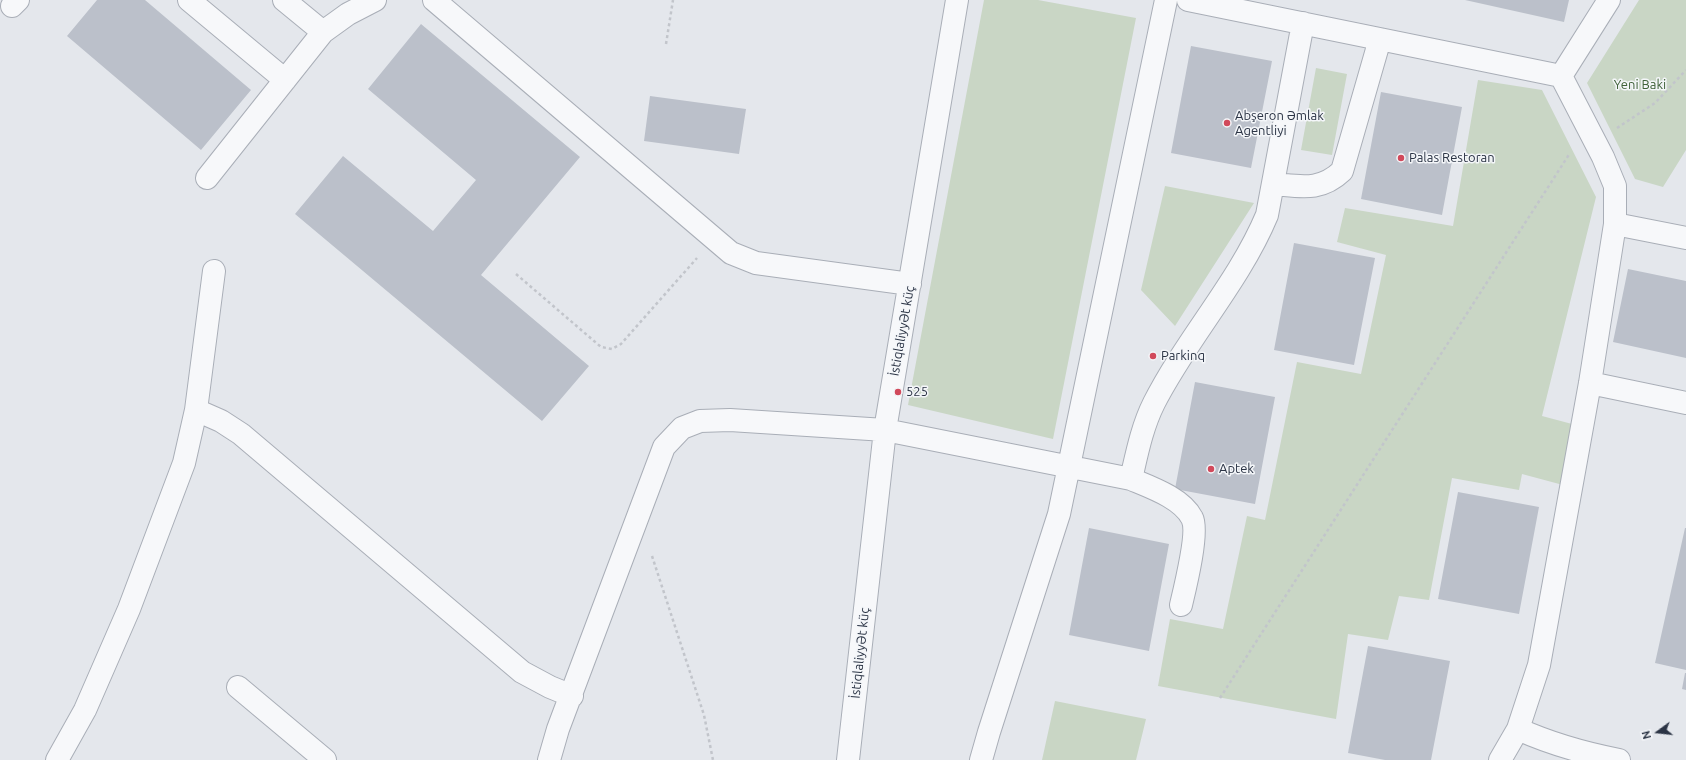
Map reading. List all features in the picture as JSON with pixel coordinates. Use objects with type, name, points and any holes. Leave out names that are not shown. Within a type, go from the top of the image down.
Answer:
[{"type":"street","points":[[189,0],[285,80]]},
{"type":"street","points":[[284,0],[323,32]]},
{"type":"street","points":[[207,178],[323,32],[348,14],[375,0]]},
{"type":"street","points":[[434,0],[731,253],[756,263],[910,284]]},
{"type":"street","name":"İstiqlaliyyət küç","points":[[848,760],[885,430],[957,0]]},
{"type":"street","points":[[981,760],[988,732],[1043,565],[1058,514],[1069,468],[1166,0]]},
{"type":"street","points":[[1188,0],[1561,76]]},
{"type":"street","points":[[1561,76],[1609,0]]},
{"type":"street","points":[[1131,479],[1142,432],[1154,404],[1174,369],[1257,239],[1267,215],[1302,23]]},
{"type":"street","points":[[1273,184],[1308,187],[1331,181],[1342,171],[1380,39]]},
{"type":"street","points":[[1500,760],[1518,729],[1539,665],[1590,383],[1615,224],[1615,186],[1603,157],[1561,76]]},
{"type":"street","points":[[1615,224],[1686,238]]},
{"type":"street","points":[[58,760],[85,710],[129,609],[184,463],[196,410],[214,271]]},
{"type":"street","points":[[1590,383],[1686,403]]},
{"type":"street","points":[[196,410],[221,421],[241,434],[522,672],[550,688],[572,696]]},
{"type":"street","points":[[549,760],[558,729],[572,696],[664,447],[682,428],[700,421],[730,420],[885,430],[1069,468],[1131,479],[1162,492],[1183,507],[1192,518],[1195,531],[1182,605]]},
{"type":"street","points":[[238,687],[325,760]]},
{"type":"street","points":[[1518,729],[1546,742],[1585,753],[1619,760]]},
{"type":"path","points":[[666,44],[673,0]]},
{"type":"path","points":[[1612,132],[1655,103],[1686,70]]},
{"type":"path","points":[[1220,698],[1572,150]]},
{"type":"path","points":[[516,274],[601,347],[612,349],[621,344],[715,238]]},
{"type":"path","points":[[633,531],[649,548],[704,715],[713,760]]},
{"type":"green space","points":[[984,0],[1038,0],[1136,18],[1053,439],[908,405]]},
{"type":"green space","name":"Yeni Baki","points":[[1639,0],[1686,0],[1686,150],[1663,187],[1635,179],[1587,83]]},
{"type":"green space","points":[[1316,68],[1347,74],[1332,155],[1301,150]]},
{"type":"green space","points":[[1478,80],[1542,90],[1596,197],[1542,416],[1572,424],[1563,485],[1522,474],[1519,490],[1452,478],[1429,600],[1399,596],[1388,640],[1348,634],[1336,719],[1158,686],[1170,619],[1223,629],[1247,516],[1265,520],[1297,362],[1361,374],[1386,255],[1337,242],[1345,208],[1453,226]]},
{"type":"green space","points":[[1165,186],[1254,203],[1175,326],[1141,290]]},
{"type":"green space","points":[[1055,701],[1146,719],[1136,760],[1042,760]]},
{"type":"building","points":[[97,0],[145,0],[251,90],[201,150],[67,36]]},
{"type":"building","points":[[1465,0],[1569,0],[1564,22]]},
{"type":"building","points":[[421,24],[580,157],[481,275],[589,366],[542,421],[295,214],[343,156],[433,231],[476,180],[368,89]]},
{"type":"building","points":[[1191,46],[1272,61],[1251,168],[1171,153]]},
{"type":"building","points":[[1381,92],[1462,107],[1442,215],[1361,199]]},
{"type":"building","points":[[650,96],[746,109],[739,154],[644,141]]},
{"type":"building","points":[[1294,243],[1375,258],[1354,365],[1274,350]]},
{"type":"building","points":[[1628,269],[1686,281],[1686,358],[1613,342]]},
{"type":"building","points":[[1195,382],[1275,397],[1255,504],[1175,489]]},
{"type":"building","points":[[1458,492],[1539,507],[1519,614],[1438,599]]},
{"type":"building","points":[[1089,528],[1169,544],[1149,651],[1069,635]]},
{"type":"building","points":[[1686,528],[1686,670],[1655,663]]},
{"type":"building","points":[[1368,646],[1450,661],[1431,760],[1385,760],[1348,753]]},
{"type":"building","points":[[1686,673],[1686,690],[1682,689]]},
{"type":"place","name":"Abşeron Əmlak Agentliyi","points":[[1227,123]]},
{"type":"place","name":"Palas Restoran","points":[[1401,158]]},
{"type":"place","name":"Parkinq","points":[[1153,356]]},
{"type":"place","name":"525","points":[[898,392]]},
{"type":"place","name":"Aptek","points":[[1211,469]]}]
